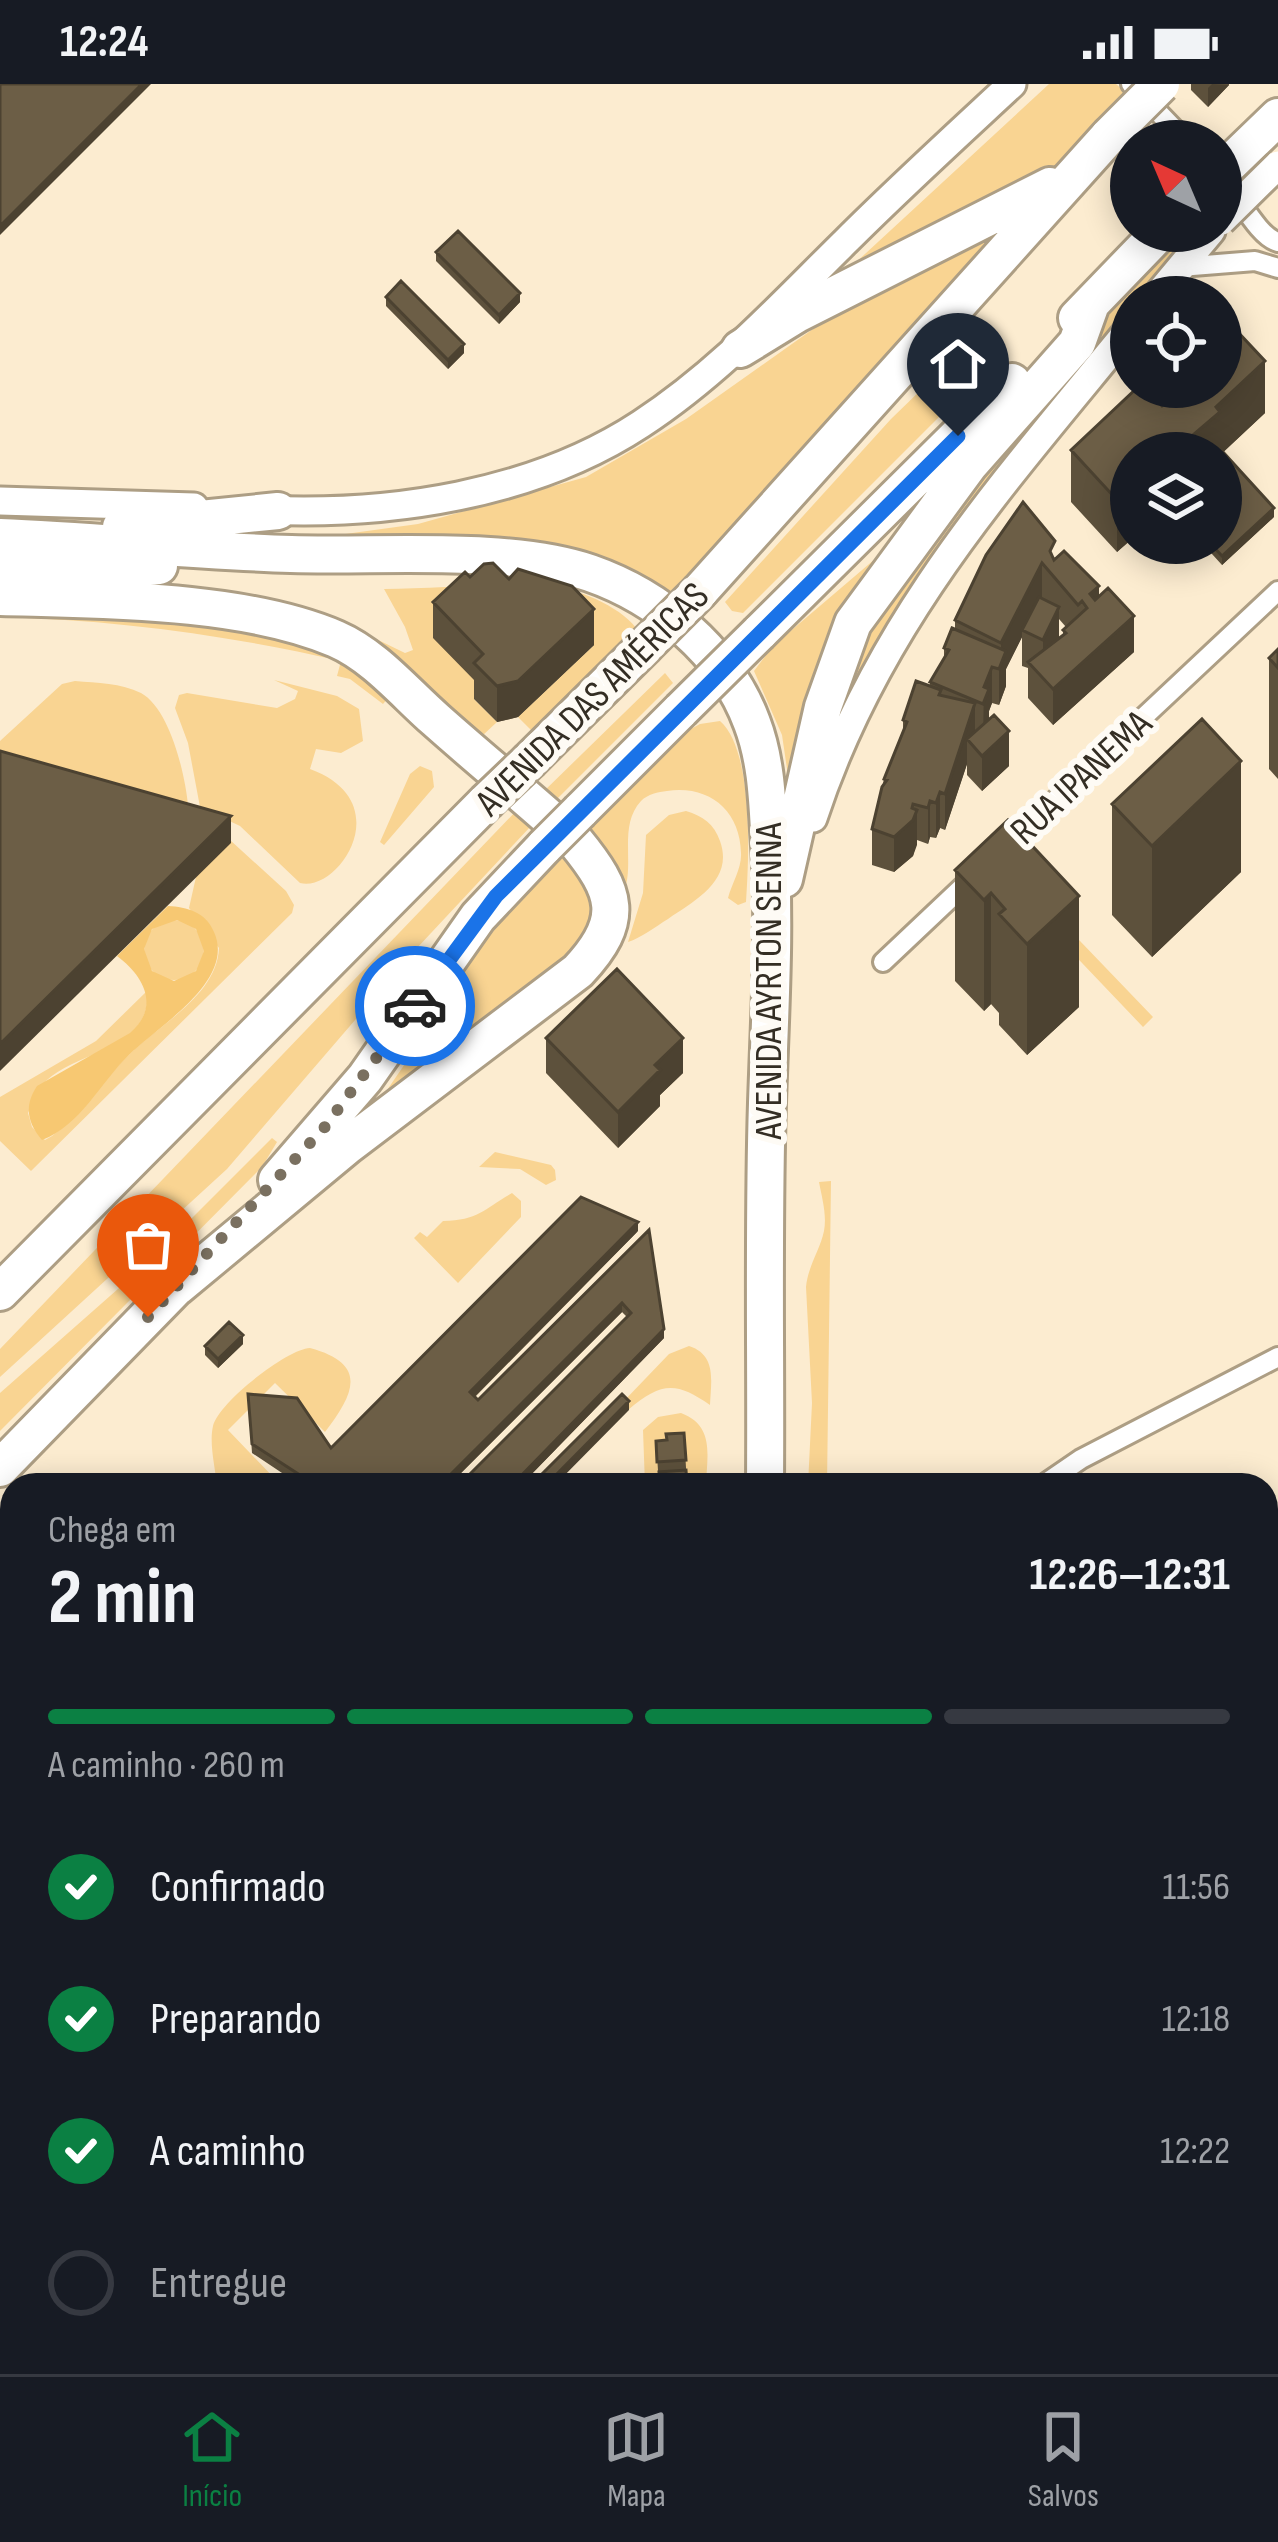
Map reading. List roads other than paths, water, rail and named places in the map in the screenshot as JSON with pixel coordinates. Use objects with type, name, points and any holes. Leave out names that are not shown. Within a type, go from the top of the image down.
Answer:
[{"type":"highway","name":"AVENIDA DAS AMÉRICAS","points":[[0,1292],[700,591],[1083,164],[1161,84]]},
{"type":"highway","points":[[1242,154],[1278,117]]},
{"type":"highway","points":[[740,349],[797,314],[1027,200],[1083,164]]},
{"type":"highway","name":"AVENIDA DAS AMÉRICAS","points":[[0,1468],[324,1128],[387,1048],[478,917],[544,846],[1141,252]]},
{"type":"highway","points":[[775,924],[823,707],[853,623],[969,466],[1077,343],[1091,304]]},
{"type":"highway","points":[[9,537],[278,511]]},
{"type":"highway","name":"AVENIDA AYRTON SENNA","points":[[9,537],[289,554],[537,560],[593,574],[685,627],[735,689],[751,719],[766,778],[775,924],[767,1108],[765,1473]]},
{"type":"highway","points":[[0,570],[107,570],[289,554]]},
{"type":"highway","points":[[0,597],[103,600],[218,611],[339,640],[382,670],[575,841],[597,868],[612,903],[603,941],[578,971],[347,1146],[177,1287]]},
{"type":"main road","points":[[0,501],[278,511],[422,502],[525,477],[574,459],[637,427],[740,349],[1012,84]]},
{"type":"main road","points":[[1242,201],[1278,166]]},
{"type":"main road","points":[[1173,276],[1193,252]]},
{"type":"main road","points":[[775,924],[829,772],[887,647],[979,514],[1110,353]]},
{"type":"street","points":[[1131,84],[1166,120]]},
{"type":"street","points":[[1242,201],[1259,232],[1278,242]]},
{"type":"street","points":[[1180,267],[1255,261],[1278,268]]},
{"type":"street","name":"RUA IPANEMA","points":[[883,962],[1278,590]]},
{"type":"street","points":[[1061,1473],[1278,1357]]}]
